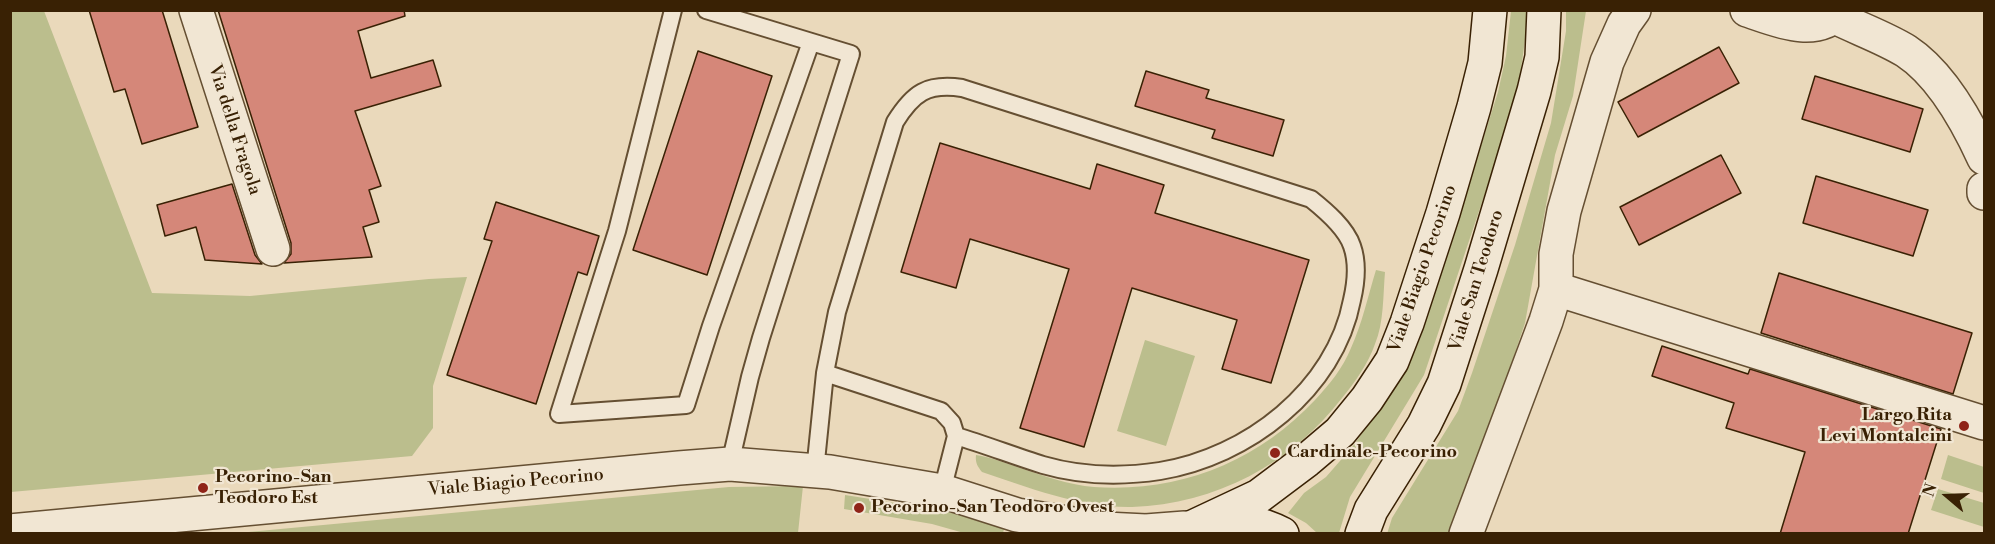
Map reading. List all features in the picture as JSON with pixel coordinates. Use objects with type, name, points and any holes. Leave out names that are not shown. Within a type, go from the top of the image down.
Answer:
[{"type":"street","name":"Via della Fragola","points":[[196,10],[273,249]]},
{"type":"street","name":"Viale Biagio Pecorino","points":[[1192,527],[1259,496],[1340,432],[1367,399],[1392,360],[1407,323],[1443,213],[1474,107],[1485,63],[1490,10]]},
{"type":"street","name":"Viale San Teodoro","points":[[1362,534],[1371,510],[1424,425],[1444,384],[1534,91],[1542,57],[1544,10]]},
{"type":"street","points":[[1466,534],[1546,321],[1556,289],[1556,254],[1564,211],[1607,62],[1624,24],[1634,10]]},
{"type":"street","points":[[1748,10],[1791,25],[1812,25],[1838,14],[1906,51],[1939,81],[1972,132],[1984,158]]},
{"type":"street","points":[[1556,289],[1984,423]]},
{"type":"street","name":"Viale Biagio Pecorino","points":[[10,531],[730,464],[815,471],[942,491],[1017,515]]},
{"type":"street","points":[[1017,515],[1105,529],[1146,531],[1246,520],[1267,526],[1282,534]]},
{"type":"street","points":[[1017,515],[1052,534]]},
{"type":"lane","points":[[673,10],[617,231],[559,414],[686,405],[711,326],[812,42]]},
{"type":"lane","points":[[706,10],[851,54],[761,338],[730,464]]},
{"type":"lane","points":[[815,471],[825,374],[837,312],[895,122],[918,94],[932,88],[944,86],[962,88],[1311,198],[1340,228],[1352,245],[1356,262],[1355,285],[1341,340],[1331,358],[1299,399],[1275,420],[1242,442],[1214,456],[1187,466],[1158,471],[1120,475],[1091,474],[1044,465],[956,436]]},
{"type":"lane","points":[[825,374],[941,411],[952,423],[956,436],[942,491]]},
{"type":"green space","points":[[11,10],[44,11],[152,293],[250,296],[467,277],[433,386],[433,428],[412,456],[11,492]]},
{"type":"green space","points":[[1511,11],[1529,11],[1517,98],[1424,375],[1350,497],[1339,533],[1317,533],[1306,523],[1288,513],[1304,493],[1326,477],[1353,446],[1405,373],[1420,339],[1498,92],[1506,56]]},
{"type":"green space","points":[[1566,11],[1586,11],[1573,96],[1555,155],[1525,323],[1509,371],[1448,533],[1387,534],[1392,518],[1458,411],[1472,373],[1515,245],[1551,123],[1566,31]]},
{"type":"green space","points":[[1376,270],[1385,272],[1382,318],[1375,344],[1361,372],[1322,422],[1275,461],[1249,476],[1222,489],[1193,498],[1132,507],[1074,501],[982,472],[977,465],[976,455],[1075,484],[1126,488],[1156,485],[1186,478],[1215,469],[1242,456],[1268,441],[1292,422],[1335,376],[1355,339]]},
{"type":"green space","points":[[1145,340],[1195,356],[1166,446],[1117,431]]},
{"type":"green space","points":[[1948,455],[1984,467],[1984,493],[1941,479]]},
{"type":"green space","points":[[803,486],[798,533],[227,534],[729,487]]},
{"type":"green space","points":[[1938,489],[1984,503],[1984,527],[1931,510]]},
{"type":"green space","points":[[845,495],[946,511],[1004,529],[1003,533],[964,533],[932,524],[844,509]]},
{"type":"building","points":[[89,10],[162,10],[198,127],[142,144],[125,89],[114,92]]},
{"type":"building","points":[[218,10],[404,10],[405,16],[358,31],[371,78],[433,60],[441,86],[355,111],[381,186],[369,190],[379,222],[363,227],[372,257],[284,263],[291,254],[291,243]]},
{"type":"building","points":[[1719,47],[1739,83],[1638,137],[1618,102]]},
{"type":"building","points":[[698,51],[772,76],[707,275],[633,250]]},
{"type":"building","points":[[1146,71],[1209,90],[1206,98],[1284,120],[1273,156],[1212,138],[1215,130],[1135,106]]},
{"type":"building","points":[[1815,76],[1923,109],[1910,152],[1802,119]]},
{"type":"building","points":[[940,143],[1090,189],[1097,164],[1164,185],[1155,213],[1309,260],[1271,383],[1222,369],[1237,320],[1132,288],[1084,447],[1020,428],[1069,269],[970,239],[956,288],[901,272]]},
{"type":"building","points":[[1721,155],[1741,193],[1639,245],[1620,207]]},
{"type":"building","points":[[1816,176],[1928,210],[1913,256],[1803,223]]},
{"type":"building","points":[[232,184],[255,255],[262,264],[205,260],[196,227],[165,236],[157,205]]},
{"type":"building","points":[[496,202],[599,236],[587,275],[578,272],[536,404],[447,375],[492,241],[484,239]]},
{"type":"building","points":[[1779,273],[1972,333],[1953,394],[1761,333]]},
{"type":"building","points":[[1662,346],[1748,374],[1750,369],[1941,429],[1908,534],[1780,534],[1805,452],[1726,428],[1734,403],[1652,376]]},
{"type":"place","name":"Largo Rita Levi Montalcini","points":[[1964,426]]},
{"type":"place","name":"Cardinale-Pecorino","points":[[1275,453]]},
{"type":"place","name":"Pecorino-San Teodoro Est","points":[[203,488]]},
{"type":"place","name":"Pecorino-San Teodoro Ovest","points":[[859,508]]}]
